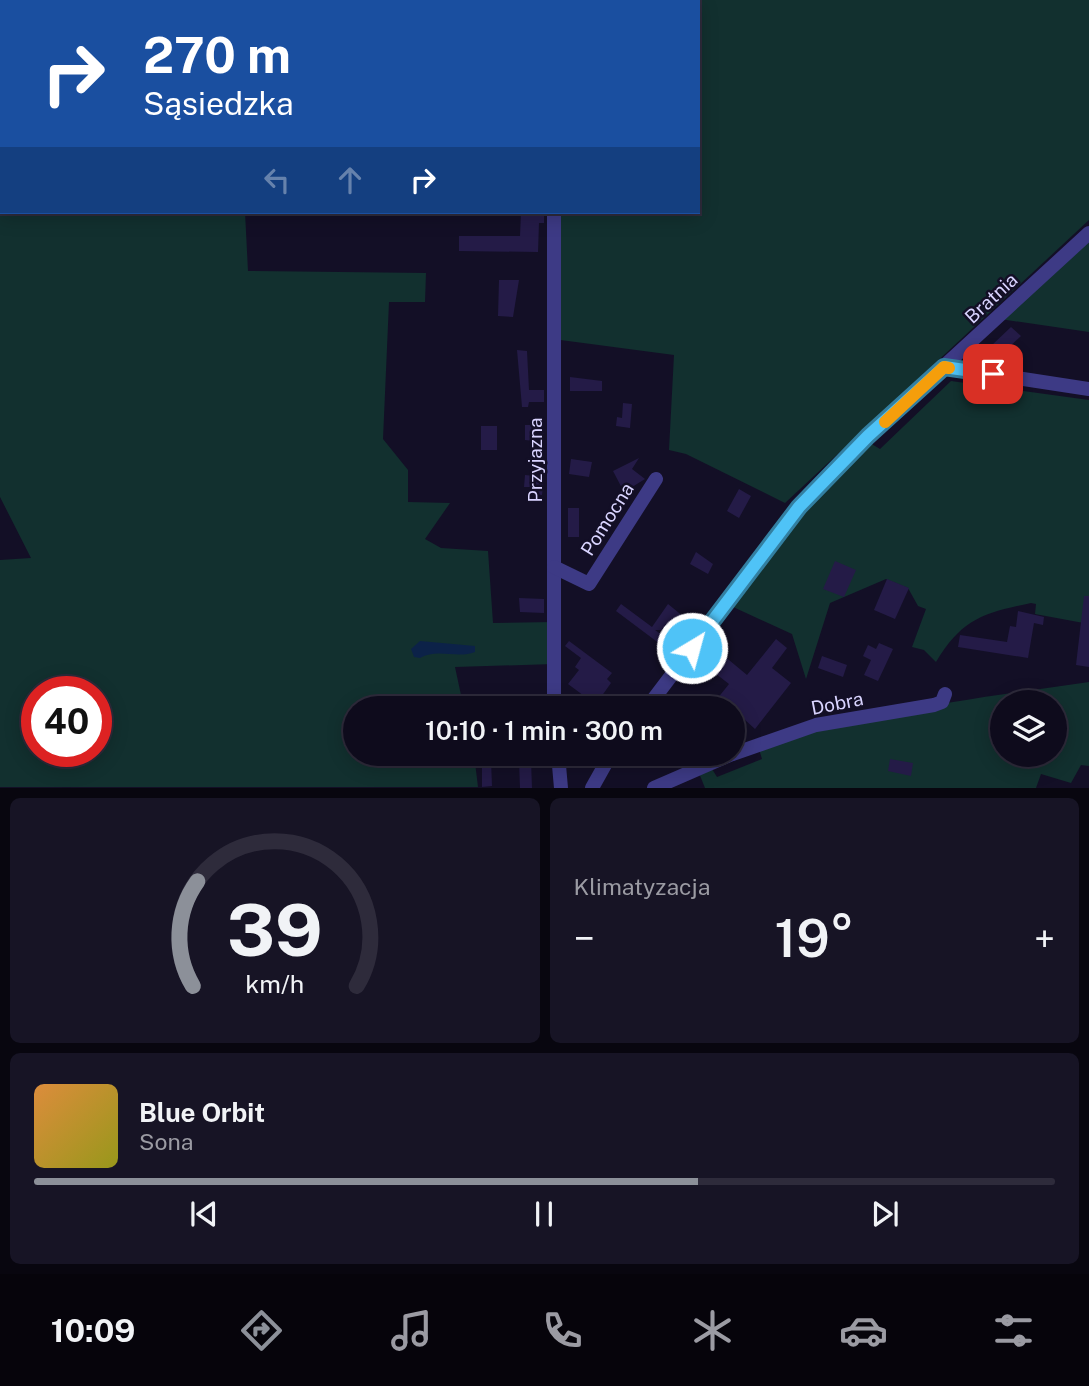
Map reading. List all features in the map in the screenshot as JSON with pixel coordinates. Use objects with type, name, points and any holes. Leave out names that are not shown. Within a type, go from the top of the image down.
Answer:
[{"type":"street","name":"Przyjazna","points":[[554,214],[554,696]]},
{"type":"street","name":"Bratnia","points":[[656,696],[799,507],[868,436],[1089,233]]},
{"type":"street","points":[[944,367],[1089,389]]},
{"type":"street","name":"Pomocna","points":[[554,567],[589,584],[656,479]]},
{"type":"street","name":"Dobra","points":[[745,750],[816,725],[934,705],[942,702],[945,694]]},
{"type":"street","points":[[559,766],[561,788]]},
{"type":"street","points":[[592,788],[604,766]]},
{"type":"street","name":"Dobra","points":[[654,788],[705,766]]},
{"type":"green space","points":[[700,0],[1089,0],[1089,220],[785,503],[686,454],[669,450],[674,355],[553,339],[553,214],[700,214]]},
{"type":"green space","points":[[0,214],[245,214],[248,271],[426,273],[425,302],[389,302],[383,439],[408,470],[408,502],[450,503],[425,539],[441,548],[488,551],[493,623],[554,622],[554,664],[455,667],[461,696],[343,696],[343,766],[475,766],[478,787],[0,787],[0,560],[31,558],[0,497]]},
{"type":"green space","points":[[1089,239],[1089,332],[1000,319]]},
{"type":"green space","points":[[951,381],[1089,400],[1089,624],[1035,614],[1036,604],[1031,603],[1000,610],[965,627],[936,662],[924,650],[912,647],[926,609],[918,606],[908,588],[886,579],[830,603],[806,679],[792,634],[731,606],[813,503],[870,443],[880,449]]},
{"type":"green space","points":[[1089,682],[1089,766],[1081,765],[1071,783],[1041,774],[1036,788],[705,788],[699,773],[712,769],[717,777],[762,759],[759,749],[840,725],[990,696],[990,767],[1067,767],[1067,690],[1033,690]]},
{"type":"water","points":[[420,641],[475,646],[475,652],[414,657],[411,649]]},
{"type":"building","points":[[521,214],[544,214],[544,223],[539,223],[538,252],[459,251],[459,236],[520,236]]},
{"type":"building","points":[[499,280],[519,280],[513,317],[498,316]]},
{"type":"building","points":[[1011,327],[1021,336],[1007,349],[1018,361],[1011,367],[1001,362],[1004,359],[991,346]]},
{"type":"building","points":[[517,350],[527,351],[529,390],[544,390],[544,402],[529,402],[528,407],[522,407]]},
{"type":"building","points":[[570,377],[602,381],[602,391],[570,391]]},
{"type":"building","points":[[623,403],[632,404],[630,428],[616,426],[617,417],[622,418]]},
{"type":"building","points":[[525,425],[543,425],[544,442],[525,440]]},
{"type":"building","points":[[481,426],[497,426],[497,450],[481,450]]},
{"type":"building","points":[[639,458],[632,469],[645,479],[624,492],[613,471]]},
{"type":"building","points":[[571,459],[592,462],[589,477],[569,474]]},
{"type":"building","points":[[525,475],[544,477],[542,495],[529,494],[530,487],[524,487]]},
{"type":"building","points":[[739,489],[751,496],[739,518],[727,511]]},
{"type":"building","points":[[568,508],[579,508],[579,537],[568,537]]},
{"type":"building","points":[[696,552],[713,564],[708,574],[690,564]]},
{"type":"building","points":[[835,561],[856,570],[844,597],[823,589]]},
{"type":"building","points":[[887,579],[909,588],[895,619],[874,610]]},
{"type":"building","points":[[1084,596],[1089,596],[1089,667],[1076,665]]},
{"type":"building","points":[[519,598],[544,599],[544,613],[520,612]]},
{"type":"building","points":[[621,604],[652,627],[668,604],[684,617],[675,630],[655,630],[669,640],[664,647],[616,611]]},
{"type":"building","points":[[1018,611],[1044,617],[1043,625],[1034,623],[1028,658],[958,647],[960,635],[1007,642],[1010,626],[1016,627]]},
{"type":"building","points":[[776,639],[787,648],[772,668],[791,683],[755,729],[745,720],[745,696],[719,696],[729,684],[711,670],[723,655],[747,675]]},
{"type":"building","points":[[569,641],[612,673],[607,679],[611,683],[602,696],[584,696],[568,684],[579,670],[575,667],[581,658],[565,646]]},
{"type":"building","points":[[879,643],[893,649],[878,681],[864,675],[871,660],[863,656],[868,645],[876,649]]},
{"type":"building","points":[[822,656],[847,665],[843,677],[818,668]]},
{"type":"building","points":[[890,759],[913,763],[911,776],[888,771]]},
{"type":"building","points":[[482,766],[491,766],[492,786],[482,787]]},
{"type":"building","points":[[519,766],[531,766],[532,788],[520,788]]},
{"type":"slow traffic","points":[[885,422],[944,367],[949,368]]},
{"type":"route","points":[[692,648],[799,507],[868,436],[944,367],[993,374]]}]
